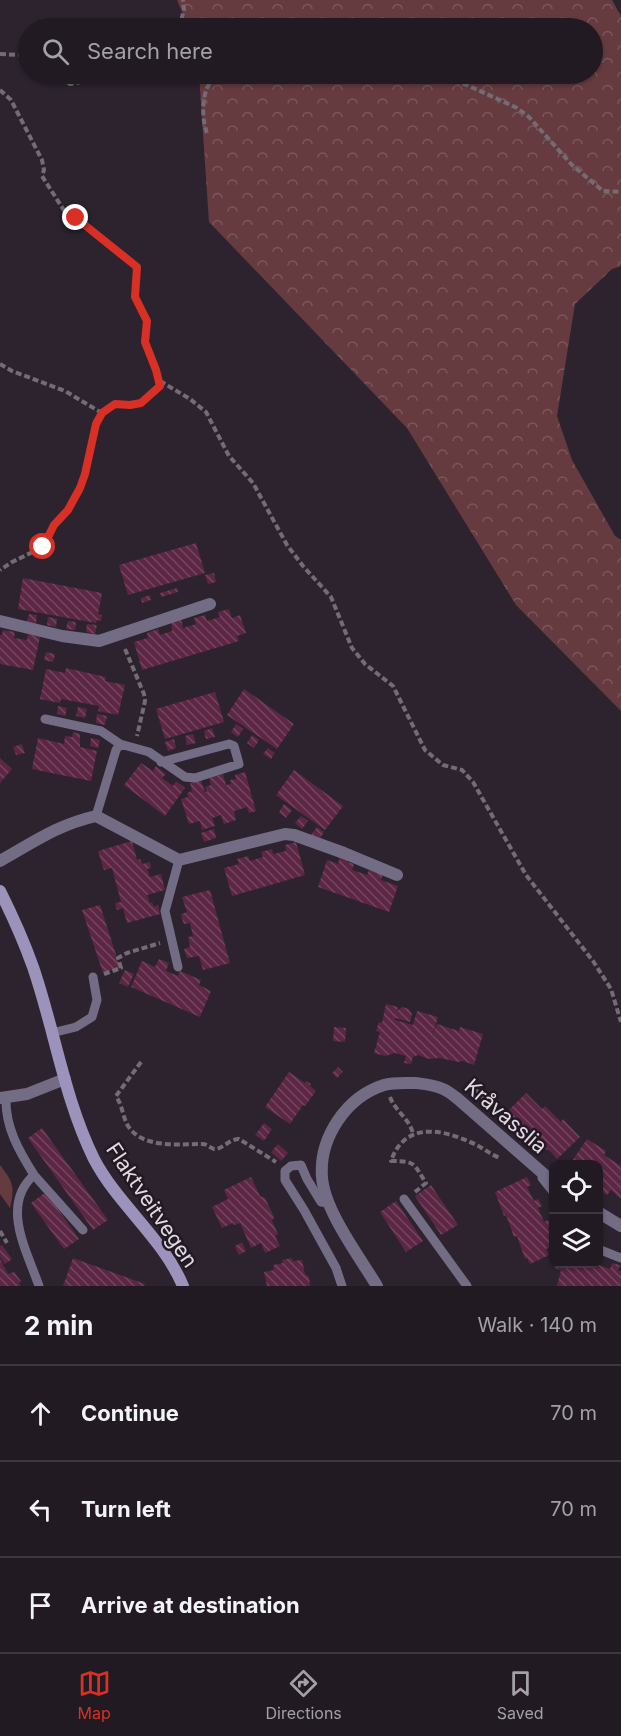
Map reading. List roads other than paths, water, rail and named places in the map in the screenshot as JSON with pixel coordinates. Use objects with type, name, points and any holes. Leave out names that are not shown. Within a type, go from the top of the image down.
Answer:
[{"type":"main road","name":"Flaktveitvegen","points":[[0,891],[33,967],[73,1111],[95,1160],[119,1197],[161,1248],[178,1273],[183,1286]]},
{"type":"street","points":[[0,621],[62,636],[99,641],[210,604]]},
{"type":"street","points":[[0,861],[54,829],[72,821],[96,816],[179,860],[285,834],[294,835],[344,853],[397,875]]},
{"type":"street","points":[[3,1098],[27,1094],[64,1079]]},
{"type":"street","name":"Kråvasslia","points":[[377,1286],[328,1203],[322,1178],[322,1156],[331,1130],[348,1108],[366,1094],[385,1085],[425,1084],[442,1088],[458,1099],[549,1179]]},
{"type":"street","points":[[601,1214],[621,1226]]},
{"type":"lane","points":[[45,719],[101,730],[120,744],[148,752],[161,762],[177,774],[185,777],[195,778],[239,764],[234,746],[229,744],[161,762]]},
{"type":"lane","points":[[96,816],[116,750],[120,744]]},
{"type":"lane","points":[[178,967],[165,911],[179,860]]},
{"type":"lane","points":[[52,1033],[76,1027],[92,1017],[97,1000],[93,977]]},
{"type":"lane","points":[[3,1098],[6,1118],[18,1149],[34,1175],[83,1230]]},
{"type":"lane","points":[[531,1164],[549,1187]]},
{"type":"lane","points":[[328,1203],[321,1202],[307,1179],[302,1165],[291,1166],[285,1171],[285,1180],[336,1268],[342,1286]]},
{"type":"lane","points":[[34,1175],[22,1188],[16,1204],[15,1219],[39,1286]]},
{"type":"lane","points":[[405,1199],[467,1286]]},
{"type":"lane","points":[[603,1251],[621,1258]]}]
